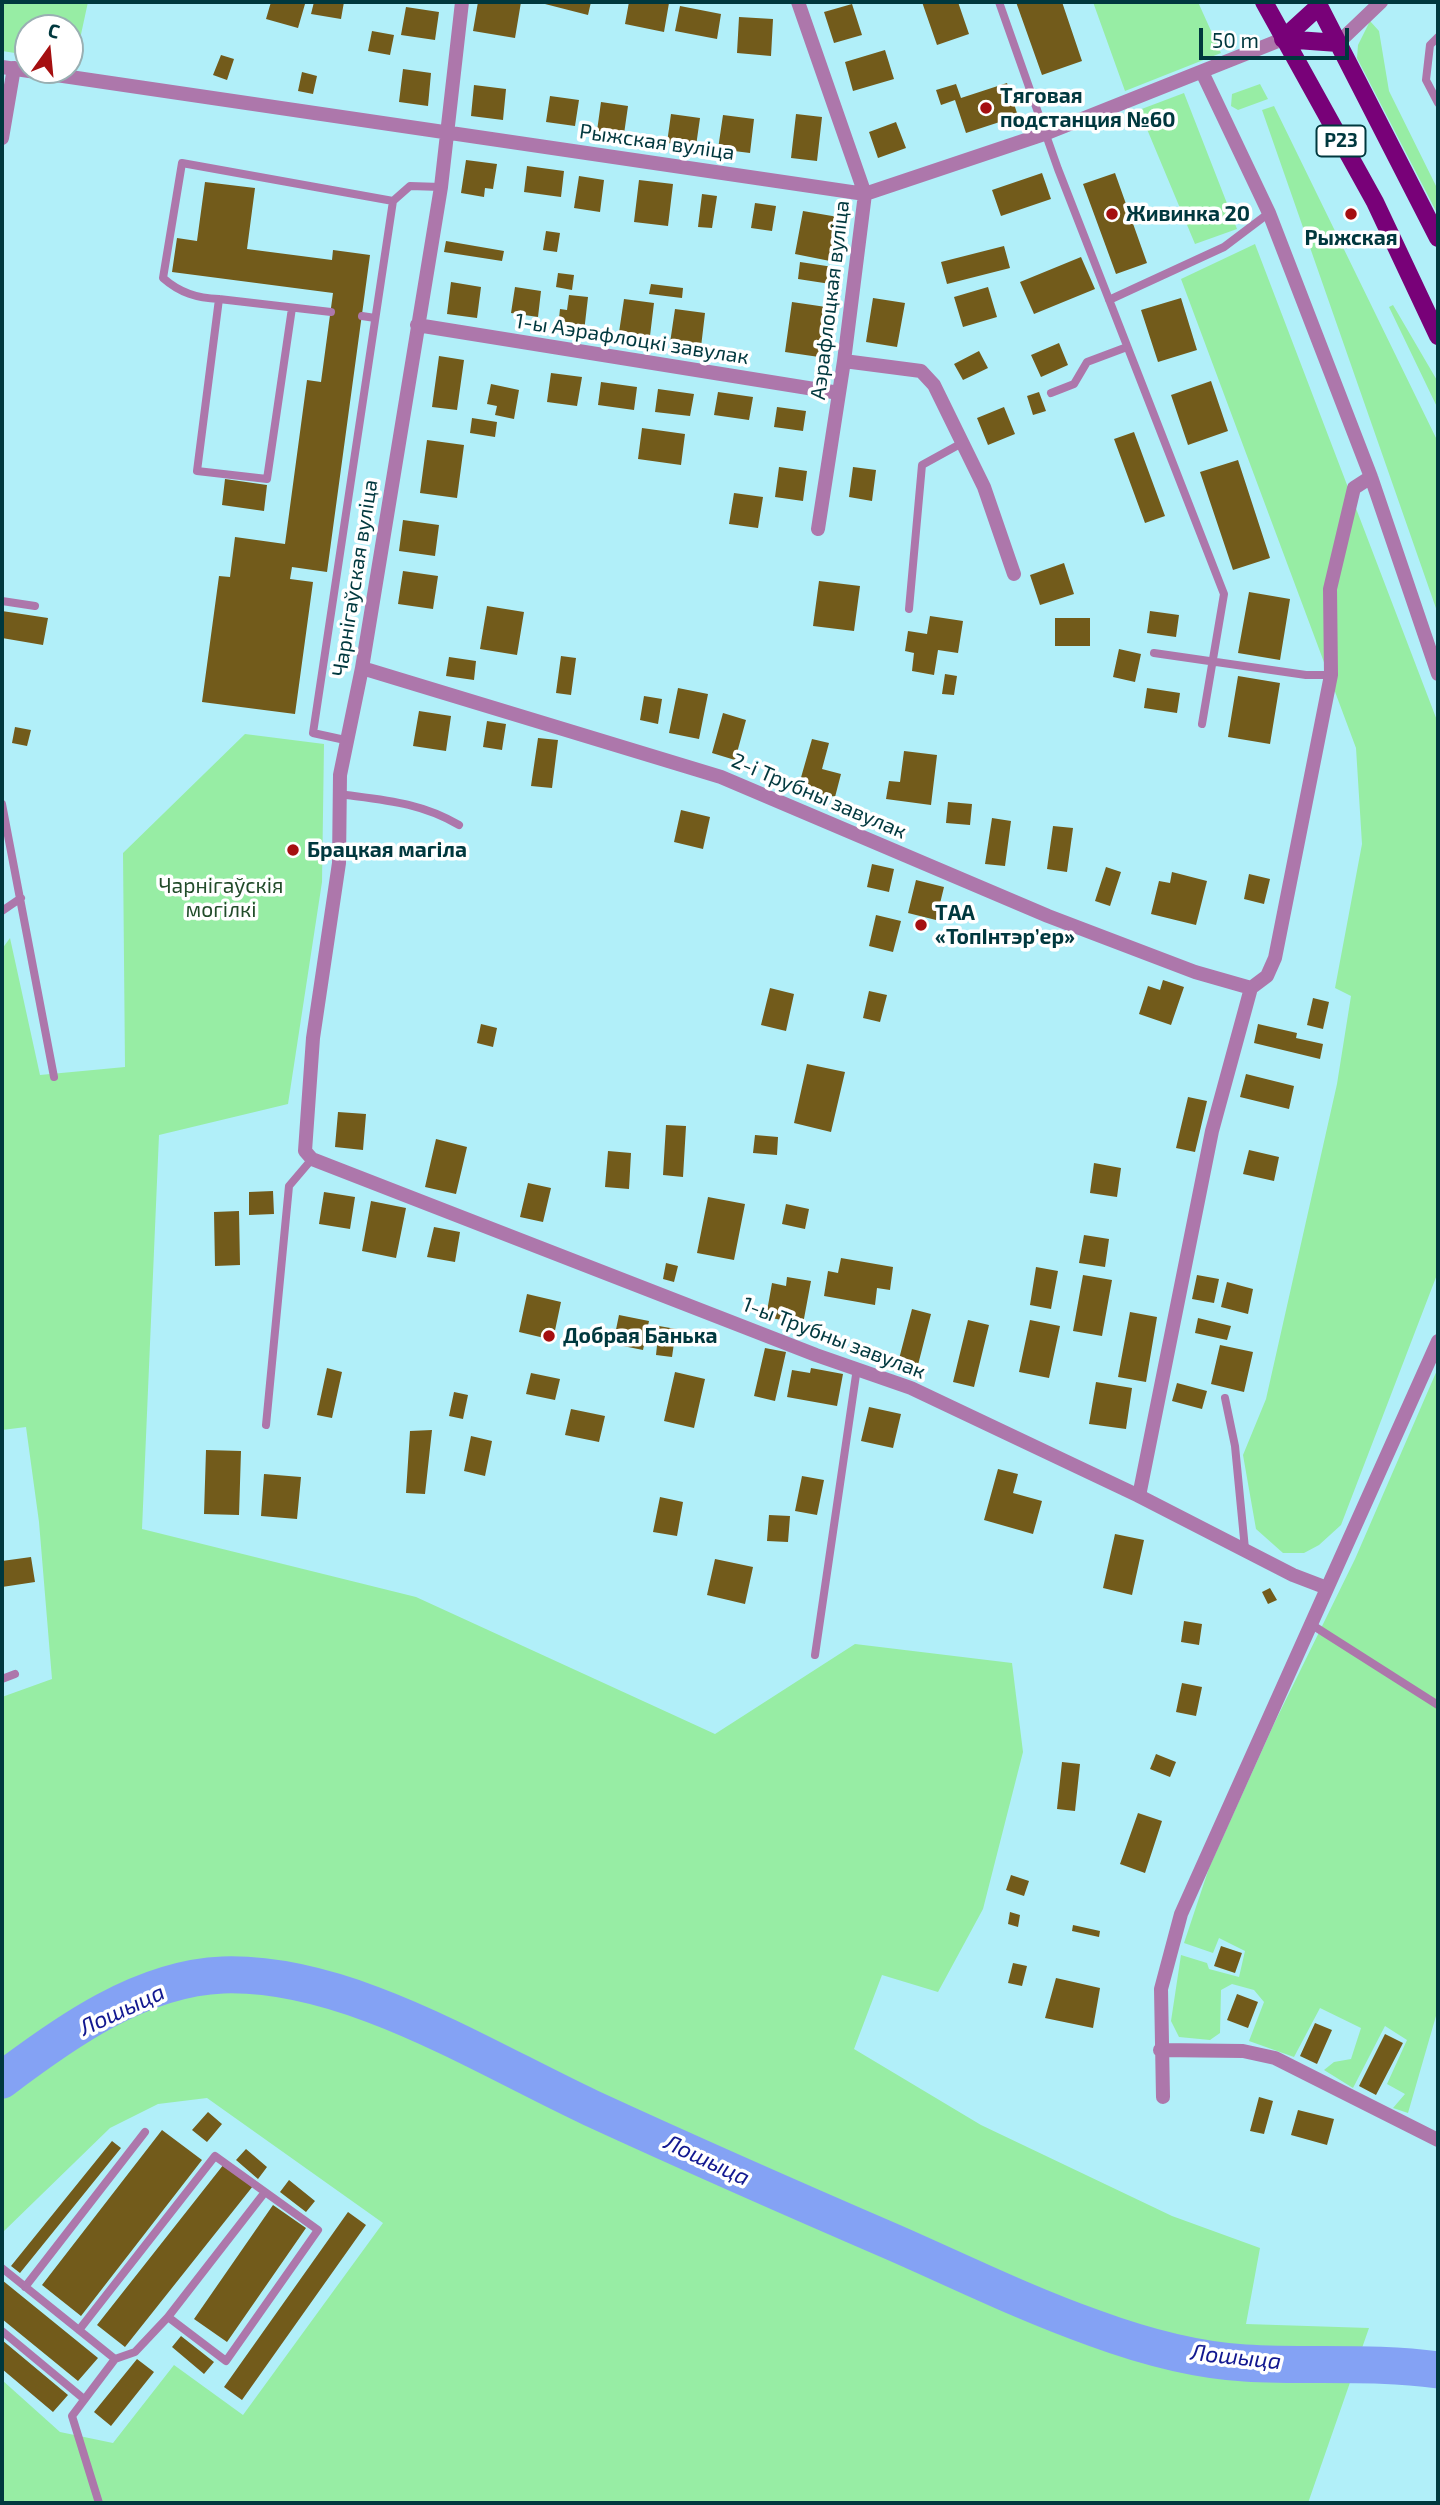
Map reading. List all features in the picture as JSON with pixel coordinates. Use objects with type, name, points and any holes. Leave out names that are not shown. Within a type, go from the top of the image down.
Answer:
[{"type":"main road","name":"Р23","points":[[1264,2],[1375,202],[1438,337]]},
{"type":"main road","name":"Р23","points":[[1320,3],[1438,238]]},
{"type":"main road","points":[[1283,38],[1320,3]]},
{"type":"main road","points":[[1283,38],[1338,43]]},
{"type":"street","name":"Чарнігаўская вуліца","points":[[312,1159],[305,1151],[307,1100],[339,863],[340,794],[345,740],[362,668],[441,187],[462,2]]},
{"type":"street","name":"Аэрафлоцкая вуліца","points":[[798,2],[865,194],[844,361],[818,528]]},
{"type":"street","points":[[1338,43],[1381,2]]},
{"type":"street","name":"Рыжская вуліца","points":[[8,68],[865,194],[1047,133],[1283,38]]},
{"type":"street","points":[[2,138],[8,68]]},
{"type":"street","points":[[1202,72],[1269,213],[1371,477],[1438,674]]},
{"type":"street","name":"1-ы Аэрафлоцкі завулак","points":[[417,325],[839,393]]},
{"type":"street","points":[[844,361],[921,371],[934,385],[984,487],[1014,574]]},
{"type":"street","points":[[1139,1496],[1212,1131],[1251,988],[1267,976],[1275,958],[1331,675],[1330,589],[1354,488],[1371,477]]},
{"type":"street","name":"2-і Трубны завулак","points":[[362,668],[721,777],[1048,916],[1195,972],[1251,988]]},
{"type":"street","name":"1-ы Трубны завулак","points":[[312,1159],[911,1388],[1139,1496],[1293,1575],[1326,1588]]},
{"type":"street","points":[[1163,2096],[1160,2050],[1161,1989],[1181,1914],[1309,1623],[1412,1405],[1438,1341]]},
{"type":"street","points":[[1160,2050],[1243,2051],[1275,2058],[1438,2140]]},
{"type":"lane","points":[[999,2],[1058,169],[1224,594],[1202,724]]},
{"type":"lane","points":[[1438,37],[1430,45],[1426,80],[1438,103]]},
{"type":"lane","points":[[331,313],[201,298],[176,290],[163,278],[182,163],[393,201]]},
{"type":"lane","points":[[345,740],[313,733],[393,201],[410,186],[441,187]]},
{"type":"lane","points":[[1109,300],[1224,247],[1269,213]]},
{"type":"lane","points":[[219,299],[197,471],[267,479],[292,308]]},
{"type":"lane","points":[[362,316],[375,318]]},
{"type":"lane","points":[[1051,393],[1074,384],[1087,362],[1127,347]]},
{"type":"lane","points":[[909,609],[922,465],[961,443]]},
{"type":"lane","points":[[2,601],[35,606]]},
{"type":"lane","points":[[1154,653],[1214,663],[1331,675]]},
{"type":"lane","points":[[340,794],[410,804],[435,811],[459,825]]},
{"type":"lane","points":[[2,804],[54,1077]]},
{"type":"lane","points":[[2,911],[21,898]]},
{"type":"lane","points":[[266,1425],[289,1186],[312,1159]]},
{"type":"lane","points":[[814,1655],[857,1368]]},
{"type":"lane","points":[[1225,1398],[1235,1446],[1245,1549]]},
{"type":"lane","points":[[1309,1623],[1438,1705]]},
{"type":"lane","points":[[2,1679],[15,1674]]},
{"type":"lane","points":[[25,2287],[145,2132]]},
{"type":"lane","points":[[79,2330],[215,2156],[318,2230],[226,2361],[168,2317]]},
{"type":"lane","points":[[99,2503],[72,2416],[115,2359],[135,2352],[168,2317],[265,2192]]},
{"type":"lane","points":[[2,2268],[115,2359]]},
{"type":"lane","points":[[2,2330],[85,2399]]},
{"type":"green space","points":[[2,2],[88,2],[84,20],[84,14],[14,14],[14,53],[2,51]]},
{"type":"green space","points":[[1093,2],[1198,2],[1221,53],[1125,91]]},
{"type":"green space","points":[[1370,21],[1379,31],[1389,91],[1438,190],[1438,215],[1357,58],[1358,45]]},
{"type":"green space","points":[[1260,84],[1268,99],[1238,110],[1231,106],[1232,94]]},
{"type":"green space","points":[[1184,93],[1237,229],[1195,244],[1139,110]]},
{"type":"green space","points":[[1274,106],[1438,442],[1438,614],[1262,110]]},
{"type":"green space","points":[[1255,244],[1438,723],[1438,1272],[1341,1525],[1319,1545],[1304,1553],[1283,1553],[1256,1529],[1243,1455],[1266,1399],[1337,1084],[1351,996],[1335,988],[1362,844],[1356,748],[1181,279]]},
{"type":"green space","points":[[1393,305],[1438,382],[1438,409],[1389,307]]},
{"type":"green space","name":"Чарнігаўскія могілкі","points":[[245,734],[324,744],[322,882],[288,1104],[159,1135],[142,1529],[416,1597],[715,1734],[855,1644],[1012,1663],[1023,1752],[983,1909],[938,1992],[882,1975],[854,2049],[981,2125],[1172,2216],[1260,2248],[1246,2324],[1369,2328],[1308,2503],[2,2503],[2,2380],[60,2432],[113,2443],[174,2365],[243,2415],[383,2223],[207,2098],[158,2104],[110,2128],[2,2233],[2,1697],[52,1679],[39,1522],[26,1427],[2,1430],[2,949],[10,938],[40,1075],[125,1067],[123,853]]},
{"type":"green space","points":[[1438,1368],[1438,2009],[1408,2113],[1393,2108],[1405,2094],[1387,2084],[1407,2040],[1385,2026],[1353,2088],[1324,2070],[1334,2062],[1351,2059],[1361,2028],[1320,2008],[1294,2057],[1249,2041],[1264,2002],[1254,1990],[1232,1984],[1221,1990],[1220,2033],[1210,2040],[1179,2037],[1171,2021],[1181,1955],[1207,1963],[1209,1969],[1239,1977],[1245,1951],[1219,1938],[1213,1953],[1184,1943],[1209,1868],[1273,1726],[1355,1559]]},
{"type":"building","points":[[271,2],[305,4],[298,28],[266,19]]},
{"type":"building","points":[[314,2],[344,2],[341,19],[311,14]]},
{"type":"building","points":[[478,2],[521,2],[515,38],[473,31]]},
{"type":"building","points":[[591,2],[588,15],[545,4]]},
{"type":"building","points":[[629,2],[669,3],[664,32],[625,24]]},
{"type":"building","points":[[922,2],[958,2],[969,34],[937,45]]},
{"type":"building","points":[[1016,2],[1062,2],[1082,61],[1042,75]]},
{"type":"building","points":[[852,4],[862,35],[834,43],[824,12]]},
{"type":"building","points":[[680,6],[721,14],[717,39],[675,31]]},
{"type":"building","points":[[406,7],[439,12],[435,40],[401,35]]},
{"type":"building","points":[[739,17],[773,19],[771,56],[737,53]]},
{"type":"building","points":[[372,31],[394,35],[390,55],[368,51]]},
{"type":"building","points":[[885,50],[894,79],[853,91],[845,62]]},
{"type":"building","points":[[221,55],[234,59],[227,80],[213,75]]},
{"type":"building","points":[[403,69],[431,73],[428,106],[399,102]]},
{"type":"building","points":[[302,72],[317,76],[313,94],[298,91]]},
{"type":"building","name":"Тяговая подстанция №60","points":[[1007,83],[1018,116],[966,133],[955,100],[941,105],[936,90],[956,84],[961,98]]},
{"type":"building","points":[[474,85],[506,89],[503,120],[471,116]]},
{"type":"building","points":[[550,96],[579,100],[575,126],[546,122]]},
{"type":"building","points":[[601,102],[628,106],[624,134],[597,131]]},
{"type":"building","points":[[671,114],[700,118],[696,146],[667,143]]},
{"type":"building","points":[[796,114],[822,117],[817,161],[791,158]]},
{"type":"building","points":[[723,115],[754,119],[750,153],[718,149]]},
{"type":"building","points":[[896,122],[906,148],[878,158],[869,132]]},
{"type":"building","points":[[466,160],[497,164],[493,189],[485,188],[484,197],[461,193]]},
{"type":"building","points":[[527,166],[564,171],[561,197],[524,192]]},
{"type":"building","points":[[1042,173],[1051,199],[1001,216],[992,190]]},
{"type":"building","name":"Живинка 20","points":[[1115,173],[1147,263],[1116,274],[1083,184]]},
{"type":"building","points":[[579,176],[604,180],[600,212],[574,208]]},
{"type":"building","points":[[639,180],[673,184],[668,226],[634,222]]},
{"type":"building","points":[[205,182],[255,188],[247,249],[332,260],[333,250],[370,255],[327,572],[292,567],[290,579],[313,582],[295,714],[202,702],[219,576],[230,577],[235,537],[285,544],[307,380],[321,382],[333,293],[172,272],[177,238],[197,241]]},
{"type":"building","points":[[702,194],[717,196],[712,228],[698,227]]},
{"type":"building","points":[[755,203],[776,206],[772,231],[751,228]]},
{"type":"building","points":[[803,211],[838,217],[830,261],[795,254]]},
{"type":"building","points":[[546,231],[560,233],[557,252],[543,250]]},
{"type":"building","points":[[446,241],[504,251],[502,261],[444,252]]},
{"type":"building","points":[[1004,246],[1010,268],[947,284],[941,262]]},
{"type":"building","points":[[1081,257],[1095,289],[1034,314],[1020,282]]},
{"type":"building","points":[[800,262],[840,268],[837,285],[798,279]]},
{"type":"building","points":[[558,273],[574,275],[572,290],[556,287]]},
{"type":"building","points":[[451,282],[481,287],[477,318],[447,314]]},
{"type":"building","points":[[651,284],[683,288],[682,298],[649,294]]},
{"type":"building","points":[[515,287],[541,291],[538,317],[511,313]]},
{"type":"building","points":[[988,287],[997,317],[963,327],[954,297]]},
{"type":"building","points":[[569,295],[588,297],[584,332],[558,328],[560,309],[567,310]]},
{"type":"building","points":[[873,298],[905,303],[897,347],[866,342]]},
{"type":"building","points":[[1181,298],[1197,350],[1158,362],[1141,310]]},
{"type":"building","points":[[624,299],[654,303],[649,344],[618,339]]},
{"type":"building","points":[[792,302],[826,307],[819,357],[785,352]]},
{"type":"building","points":[[675,309],[705,313],[701,347],[670,343]]},
{"type":"building","points":[[1059,343],[1068,365],[1041,377],[1031,355]]},
{"type":"building","points":[[979,351],[988,368],[963,380],[954,364]]},
{"type":"building","points":[[439,356],[464,360],[457,410],[432,407]]},
{"type":"building","points":[[551,373],[582,377],[577,406],[547,402]]},
{"type":"building","points":[[1211,381],[1228,431],[1188,445],[1171,395]]},
{"type":"building","points":[[601,382],[637,387],[634,410],[598,405]]},
{"type":"building","points":[[491,384],[519,390],[514,419],[495,415],[497,406],[487,404]]},
{"type":"building","points":[[658,389],[694,394],[690,416],[655,412]]},
{"type":"building","points":[[718,392],[753,397],[749,420],[714,415]]},
{"type":"building","points":[[1039,392],[1046,411],[1033,415],[1027,396]]},
{"type":"building","points":[[777,407],[806,411],[803,431],[774,427]]},
{"type":"building","points":[[1004,407],[1015,434],[988,445],[977,418]]},
{"type":"building","points":[[472,418],[497,422],[495,437],[470,433]]},
{"type":"building","points":[[642,428],[685,434],[681,465],[638,459]]},
{"type":"building","points":[[1134,432],[1165,516],[1145,523],[1114,439]]},
{"type":"building","points":[[427,440],[464,445],[457,498],[420,493]]},
{"type":"building","points":[[1238,460],[1270,558],[1233,570],[1200,472]]},
{"type":"building","points":[[779,467],[807,471],[803,501],[775,497]]},
{"type":"building","points":[[853,467],[876,470],[872,501],[849,497]]},
{"type":"building","points":[[225,479],[267,485],[264,511],[222,505]]},
{"type":"building","points":[[734,493],[763,497],[758,528],[729,524]]},
{"type":"building","points":[[403,520],[439,525],[435,556],[399,551]]},
{"type":"building","points":[[1064,563],[1074,594],[1040,605],[1030,575]]},
{"type":"building","points":[[403,571],[438,576],[433,609],[398,604]]},
{"type":"building","points":[[819,581],[860,586],[854,631],[813,626]]},
{"type":"building","points":[[1249,592],[1290,599],[1280,660],[1238,653]]},
{"type":"building","points":[[487,606],[524,612],[517,655],[480,649]]},
{"type":"building","points":[[2,611],[48,618],[43,645],[2,638]]},
{"type":"building","points":[[1150,611],[1179,615],[1176,637],[1147,633]]},
{"type":"building","points":[[930,616],[963,621],[958,653],[938,650],[934,675],[912,671],[914,653],[905,651],[908,631],[927,634]]},
{"type":"building","points":[[1055,618],[1090,618],[1090,646],[1055,646]]},
{"type":"building","points":[[1119,649],[1141,654],[1135,682],[1113,677]]},
{"type":"building","points":[[561,656],[576,658],[571,695],[556,693]]},
{"type":"building","points":[[449,657],[476,661],[474,680],[446,676]]},
{"type":"building","points":[[945,674],[957,676],[954,695],[942,694]]},
{"type":"building","points":[[1238,676],[1280,683],[1270,744],[1228,737]]},
{"type":"building","points":[[678,688],[708,694],[699,739],[669,733]]},
{"type":"building","points":[[1147,688],[1180,693],[1177,713],[1144,708]]},
{"type":"building","points":[[644,696],[662,699],[658,724],[640,720]]},
{"type":"building","points":[[419,711],[451,716],[446,751],[413,746]]},
{"type":"building","points":[[723,713],[746,720],[735,760],[712,753]]},
{"type":"building","points":[[487,721],[506,724],[502,750],[483,747]]},
{"type":"building","points":[[15,727],[31,730],[27,746],[12,743]]},
{"type":"building","points":[[538,738],[558,740],[552,788],[531,786]]},
{"type":"building","points":[[812,739],[829,743],[822,769],[841,774],[835,797],[829,795],[825,806],[805,800],[807,791],[798,788]]},
{"type":"building","points":[[904,751],[937,755],[931,805],[886,799],[889,781],[900,782]]},
{"type":"building","points":[[948,802],[972,804],[970,825],[946,823]]},
{"type":"building","points":[[681,810],[710,817],[703,849],[674,842]]},
{"type":"building","points":[[992,818],[1011,821],[1005,866],[985,864]]},
{"type":"building","points":[[1053,826],[1073,828],[1067,872],[1047,869]]},
{"type":"building","points":[[872,864],[894,869],[889,892],[867,887]]},
{"type":"building","points":[[1106,867],[1121,872],[1110,906],[1095,901]]},
{"type":"building","points":[[1172,872],[1207,881],[1196,925],[1151,914],[1159,881],[1170,883]]},
{"type":"building","points":[[1249,874],[1270,879],[1264,904],[1244,899]]},
{"type":"building","points":[[916,880],[944,887],[936,920],[908,913]]},
{"type":"building","points":[[876,915],[901,921],[893,952],[869,946]]},
{"type":"building","points":[[1163,980],[1184,987],[1171,1025],[1139,1014],[1148,986],[1160,990]]},
{"type":"building","points":[[770,988],[794,994],[786,1031],[761,1025]]},
{"type":"building","points":[[869,991],[887,995],[880,1022],[863,1018]]},
{"type":"building","points":[[1313,998],[1329,1002],[1323,1029],[1307,1025]]},
{"type":"building","points":[[481,1024],[497,1028],[493,1047],[477,1043]]},
{"type":"building","points":[[1258,1024],[1297,1033],[1296,1038],[1323,1044],[1320,1059],[1254,1043]]},
{"type":"building","points":[[807,1064],[845,1072],[831,1132],[794,1123]]},
{"type":"building","points":[[1246,1074],[1294,1086],[1289,1109],[1240,1097]]},
{"type":"building","points":[[1188,1097],[1207,1101],[1195,1152],[1176,1148]]},
{"type":"building","points":[[338,1112],[366,1114],[363,1150],[335,1147]]},
{"type":"building","points":[[666,1125],[686,1126],[683,1177],[663,1175]]},
{"type":"building","points":[[755,1135],[778,1137],[777,1155],[753,1153]]},
{"type":"building","points":[[436,1139],[467,1147],[456,1194],[425,1187]]},
{"type":"building","points":[[1249,1150],[1279,1157],[1274,1181],[1243,1174]]},
{"type":"building","points":[[608,1151],[631,1153],[629,1189],[605,1187]]},
{"type":"building","points":[[1094,1163],[1121,1168],[1117,1197],[1090,1193]]},
{"type":"building","points":[[528,1183],[551,1188],[543,1222],[520,1217]]},
{"type":"building","points":[[273,1191],[274,1214],[249,1215],[249,1192]]},
{"type":"building","points":[[324,1192],[355,1197],[350,1229],[319,1224]]},
{"type":"building","points":[[708,1197],[745,1204],[734,1260],[697,1253]]},
{"type":"building","points":[[371,1201],[406,1208],[396,1258],[362,1251]]},
{"type":"building","points":[[786,1204],[809,1209],[805,1229],[782,1224]]},
{"type":"building","points":[[239,1211],[240,1265],[215,1266],[214,1212]]},
{"type":"building","points":[[434,1227],[460,1232],[455,1262],[427,1257]]},
{"type":"building","points":[[1084,1235],[1109,1239],[1105,1267],[1079,1263]]},
{"type":"building","points":[[841,1258],[893,1267],[890,1290],[877,1288],[875,1305],[824,1296],[828,1271],[838,1273]]},
{"type":"building","points":[[666,1263],[678,1266],[674,1282],[663,1279]]},
{"type":"building","points":[[1036,1267],[1058,1271],[1051,1309],[1030,1305]]},
{"type":"building","points":[[1083,1275],[1112,1280],[1102,1336],[1073,1331]]},
{"type":"building","points":[[1197,1275],[1219,1279],[1214,1303],[1192,1299]]},
{"type":"building","points":[[787,1277],[811,1281],[803,1324],[766,1317],[772,1283],[786,1286]]},
{"type":"building","points":[[1227,1282],[1253,1289],[1248,1314],[1221,1307]]},
{"type":"building","points":[[527,1294],[561,1302],[553,1340],[519,1332]]},
{"type":"building","points":[[912,1309],[931,1314],[918,1365],[899,1359]]},
{"type":"building","points":[[1130,1312],[1157,1317],[1146,1382],[1118,1377]]},
{"type":"building","points":[[619,1315],[649,1321],[643,1350],[613,1344]]},
{"type":"building","points":[[1198,1318],[1231,1326],[1227,1340],[1195,1333]]},
{"type":"building","points":[[968,1320],[989,1325],[974,1387],[953,1382]]},
{"type":"building","points":[[1030,1320],[1060,1326],[1049,1378],[1019,1372]]},
{"type":"building","points":[[659,1326],[676,1329],[672,1357],[656,1355]]},
{"type":"building","points":[[1220,1345],[1253,1352],[1244,1392],[1211,1384]]},
{"type":"building","points":[[765,1348],[786,1352],[775,1401],[754,1396]]},
{"type":"building","points":[[327,1368],[342,1372],[332,1418],[317,1415]]},
{"type":"building","points":[[811,1368],[843,1374],[837,1406],[787,1397],[792,1370],[810,1373]]},
{"type":"building","points":[[675,1372],[705,1379],[694,1428],[664,1421]]},
{"type":"building","points":[[531,1373],[560,1379],[555,1400],[526,1394]]},
{"type":"building","points":[[1096,1382],[1132,1388],[1126,1429],[1089,1424]]},
{"type":"building","points":[[1177,1383],[1207,1391],[1202,1409],[1172,1401]]},
{"type":"building","points":[[454,1392],[468,1395],[463,1419],[449,1416]]},
{"type":"building","points":[[869,1407],[901,1414],[893,1448],[861,1441]]},
{"type":"building","points":[[571,1409],[605,1416],[599,1442],[565,1435]]},
{"type":"building","points":[[432,1430],[425,1494],[406,1493],[410,1431]]},
{"type":"building","points":[[471,1436],[492,1441],[485,1476],[464,1471]]},
{"type":"building","points":[[206,1450],[241,1451],[239,1515],[204,1514]]},
{"type":"building","points":[[998,1469],[1018,1474],[1013,1493],[1042,1501],[1033,1534],[984,1520]]},
{"type":"building","points":[[264,1474],[301,1477],[297,1519],[261,1516]]},
{"type":"building","points":[[802,1476],[824,1480],[817,1515],[795,1511]]},
{"type":"building","points":[[660,1497],[683,1502],[677,1536],[653,1532]]},
{"type":"building","points":[[769,1515],[790,1516],[788,1542],[767,1541]]},
{"type":"building","points":[[1115,1534],[1144,1540],[1132,1595],[1103,1588]]},
{"type":"building","points":[[31,1557],[35,1582],[2,1587],[2,1561]]},
{"type":"building","points":[[715,1559],[753,1567],[745,1604],[707,1595]]},
{"type":"building","points":[[1270,1588],[1277,1600],[1268,1604],[1262,1592]]},
{"type":"building","points":[[1184,1621],[1202,1624],[1199,1645],[1181,1642]]},
{"type":"building","points":[[1182,1683],[1202,1687],[1196,1716],[1176,1712]]},
{"type":"building","points":[[1156,1754],[1176,1762],[1170,1777],[1150,1769]]},
{"type":"building","points":[[1062,1762],[1080,1764],[1075,1811],[1057,1809]]},
{"type":"building","points":[[1138,1813],[1162,1821],[1145,1873],[1120,1864]]},
{"type":"building","points":[[1011,1875],[1029,1881],[1024,1896],[1006,1890]]},
{"type":"building","points":[[1010,1912],[1020,1915],[1018,1927],[1008,1924]]},
{"type":"building","points":[[1073,1925],[1100,1931],[1099,1937],[1072,1931]]},
{"type":"building","points":[[1221,1946],[1242,1953],[1235,1973],[1214,1966]]},
{"type":"building","points":[[1013,1963],[1027,1966],[1022,1986],[1008,1983]]},
{"type":"building","points":[[1056,1978],[1100,1988],[1093,2028],[1045,2018]]},
{"type":"building","points":[[1237,1994],[1258,2002],[1248,2028],[1227,2020]]},
{"type":"building","points":[[1315,2023],[1332,2030],[1317,2064],[1300,2056]]},
{"type":"building","points":[[1385,2034],[1403,2043],[1376,2095],[1359,2086]]},
{"type":"building","points":[[1259,2097],[1273,2101],[1264,2134],[1250,2131]]},
{"type":"building","points":[[1298,2110],[1334,2119],[1327,2145],[1291,2135]]},
{"type":"building","points":[[208,2112],[222,2124],[207,2142],[192,2130]]},
{"type":"building","points":[[162,2130],[202,2160],[81,2316],[42,2285]]},
{"type":"building","points":[[112,2141],[121,2148],[20,2273],[11,2266]]},
{"type":"building","points":[[246,2149],[267,2167],[258,2179],[236,2160]]},
{"type":"building","points":[[224,2164],[253,2186],[125,2347],[97,2325]]},
{"type":"building","points":[[289,2180],[315,2201],[306,2212],[280,2192]]},
{"type":"building","points":[[273,2205],[306,2228],[227,2342],[194,2319]]},
{"type":"building","points":[[348,2212],[366,2225],[242,2400],[224,2387]]},
{"type":"building","points":[[2,2280],[98,2358],[78,2381],[2,2319]]},
{"type":"building","points":[[181,2336],[214,2362],[204,2374],[172,2347]]},
{"type":"building","points":[[2,2340],[68,2395],[53,2412],[2,2369]]},
{"type":"building","points":[[137,2359],[154,2372],[111,2426],[94,2412]]},
{"type":"waterway","name":"Лошыца","points":[[2,2080],[51,2044],[133,1997],[193,1978],[223,1975],[270,1977],[317,1987],[412,2021],[591,2108],[704,2159],[1019,2298],[1112,2335],[1206,2359],[1438,2370]]},
{"type":"place","name":"Тяговая подстанция №60","points":[[986,108]]},
{"type":"place","name":"Живинка 20","points":[[1112,214]]},
{"type":"place","name":"Рыжская","points":[[1351,214]]},
{"type":"place","name":"Брацкая магіла","points":[[293,850]]},
{"type":"place","name":"ТАА «ТопІнтэрʼер»","points":[[921,925]]},
{"type":"place","name":"Добрая Банька","points":[[549,1336]]}]
